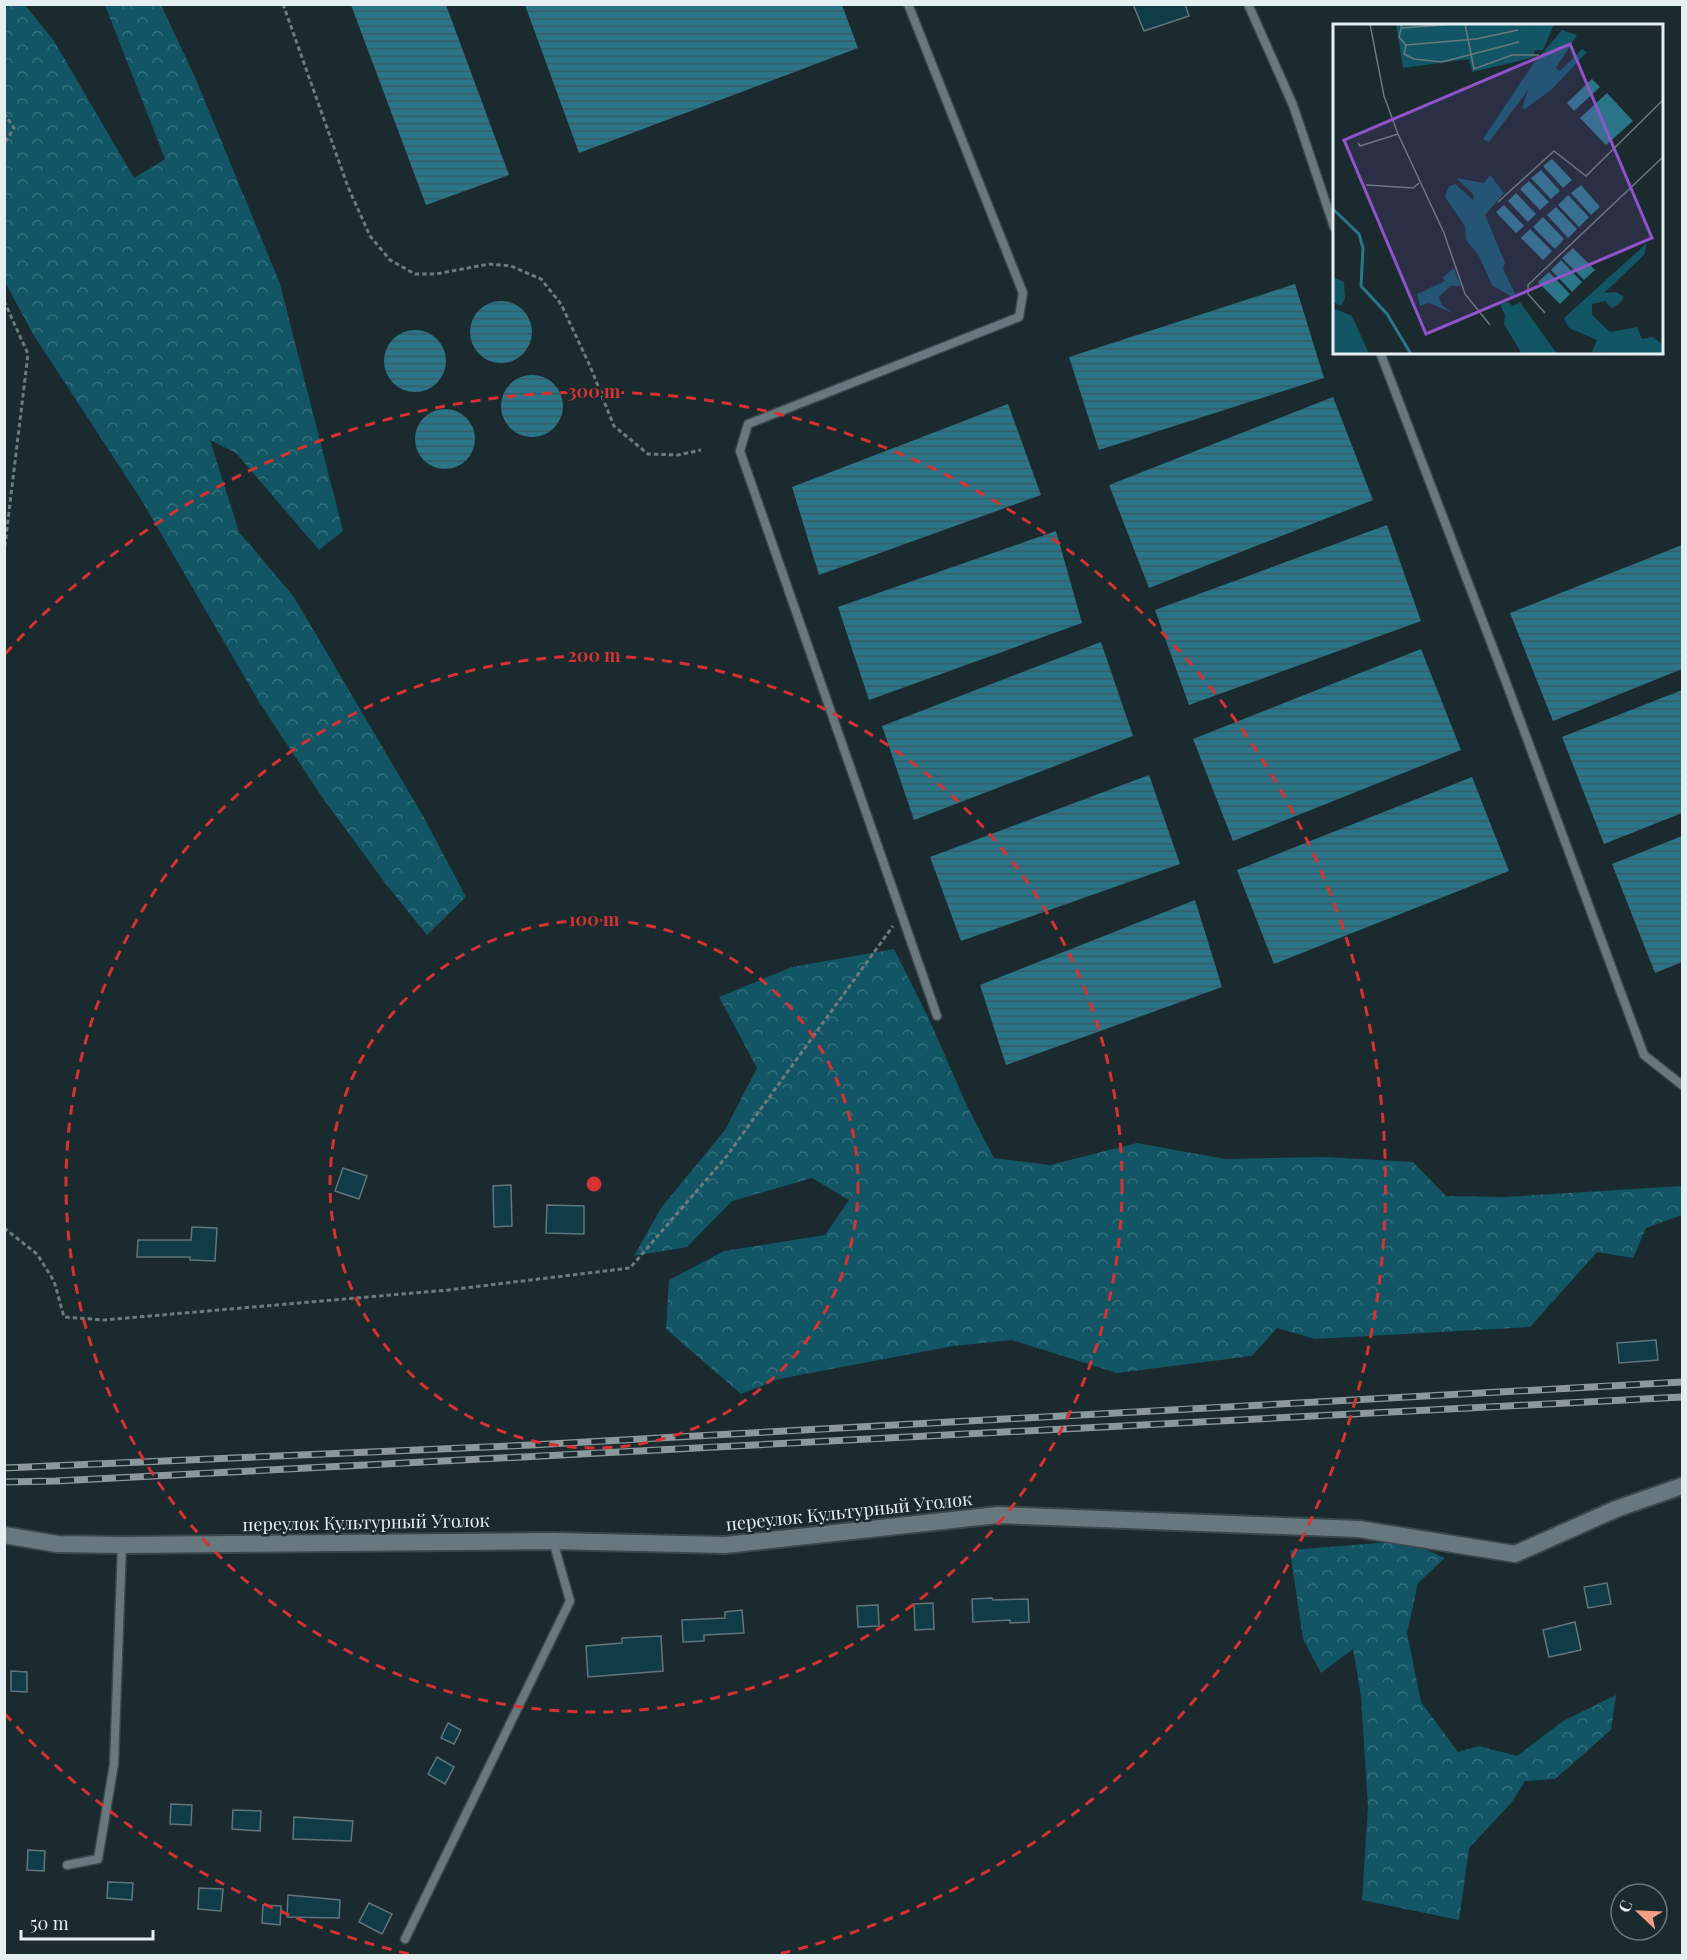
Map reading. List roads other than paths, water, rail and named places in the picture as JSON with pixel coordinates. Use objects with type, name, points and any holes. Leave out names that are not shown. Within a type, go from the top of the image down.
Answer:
[{"type":"street","name":"переулок Культурный Уголок","points":[[4,1534],[57,1544],[122,1545],[553,1541],[725,1545],[998,1515],[1359,1528],[1515,1554],[1616,1509],[1683,1486]]},
{"type":"lane","points":[[908,4],[1023,293],[1018,317],[748,424],[740,452],[937,1016]]},
{"type":"lane","points":[[1248,4],[1293,105],[1333,221]]},
{"type":"lane","points":[[1381,354],[1498,661],[1644,1055],[1683,1085]]},
{"type":"lane","points":[[405,1939],[570,1601],[553,1541]]},
{"type":"lane","points":[[67,1865],[98,1859],[114,1764],[122,1545]]},
{"type":"railway","points":[[4,1468],[531,1445],[1682,1382]]},
{"type":"railway","points":[[4,1482],[1682,1397]]}]
